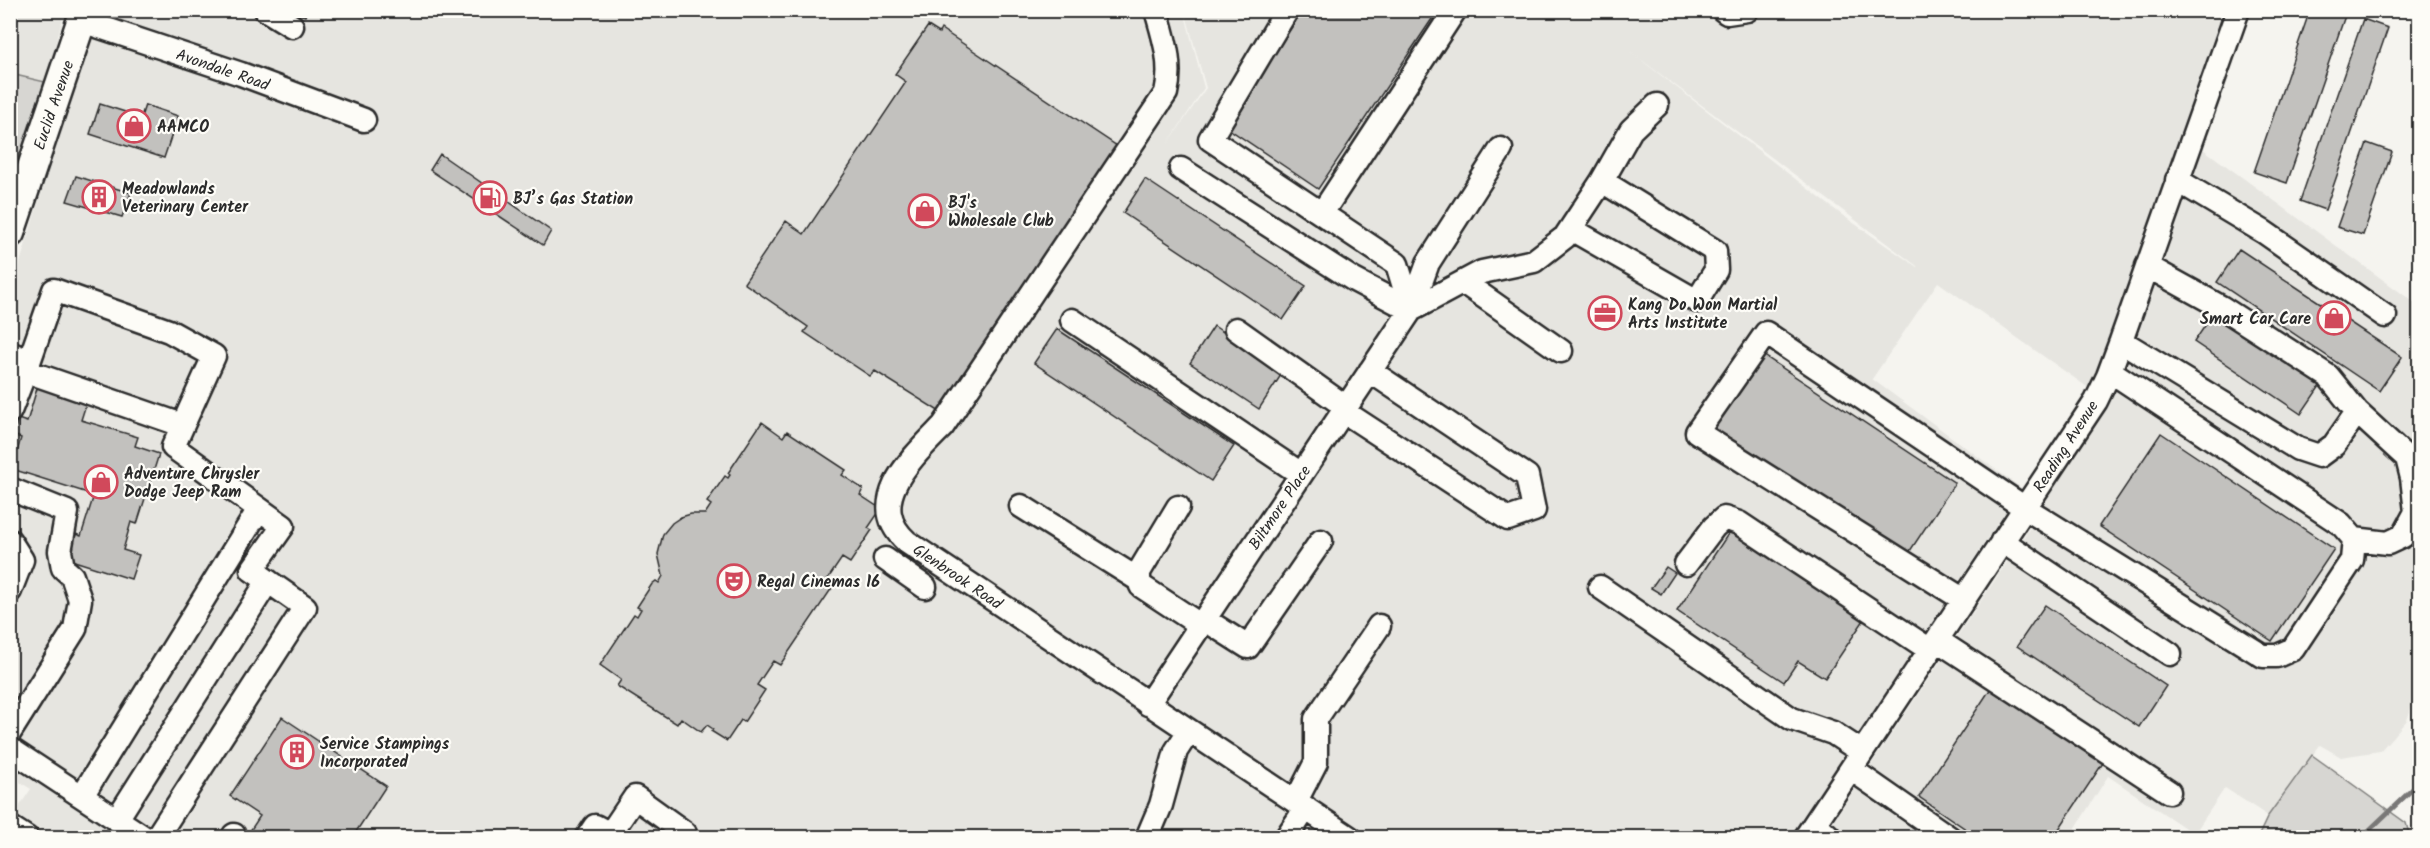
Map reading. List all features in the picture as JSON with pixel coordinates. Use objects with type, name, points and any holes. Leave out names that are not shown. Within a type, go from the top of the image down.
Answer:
[{"type":"main road","name":"Euclid Avenue","points":[[10,233],[83,16]]},
{"type":"street","points":[[267,10],[292,26]]},
{"type":"street","name":"Glenbrook Road","points":[[1156,10],[1169,62],[1170,74],[1166,93],[943,426],[908,461],[893,488],[889,511],[896,529],[907,542],[1350,837]]},
{"type":"street","points":[[1287,10],[1210,139],[1397,264],[1411,310]]},
{"type":"street","points":[[1322,213],[1455,10]]},
{"type":"street","points":[[1723,10],[1727,13],[1747,10]]},
{"type":"street","name":"Reading Avenue","points":[[1817,833],[1857,760],[2096,401],[2121,341],[2238,10]]},
{"type":"street","name":"Avondale Road","points":[[83,16],[364,120]]},
{"type":"street","points":[[1411,310],[1482,272],[1534,261],[1565,237],[1602,181],[1631,130],[1657,105]]},
{"type":"street","points":[[1411,310],[1428,263],[1501,149]]},
{"type":"street","points":[[1181,169],[1354,280],[1411,310]]},
{"type":"street","points":[[2177,180],[2264,232],[2385,316]]},
{"type":"street","points":[[1571,229],[1697,301],[1716,270],[1715,250],[1602,181]]},
{"type":"street","points":[[2110,371],[2341,524],[2354,539],[2388,543],[2403,536],[2415,512],[2412,478],[2407,458],[2357,412],[2328,376],[2221,307],[2147,266]]},
{"type":"street","points":[[1464,282],[1561,351]]},
{"type":"street","points":[[10,411],[22,362],[54,290],[169,331],[214,356],[173,447],[283,526],[252,570],[305,607],[156,837]]},
{"type":"street","name":"Biltmore Place","points":[[1148,704],[1411,310]]},
{"type":"street","points":[[1071,320],[1301,474]]},
{"type":"street","points":[[1236,329],[1345,409],[1508,519],[1534,510],[1527,476],[1370,371]]},
{"type":"street","points":[[1964,600],[1697,432],[1766,333],[2025,507],[2263,656],[2277,656],[2293,649],[2352,560],[2354,539]]},
{"type":"street","points":[[2121,341],[2298,448],[2319,456],[2334,445],[2357,412]]},
{"type":"street","points":[[22,362],[182,425]]},
{"type":"street","points":[[10,489],[67,512],[60,551],[63,568],[72,576],[80,600],[75,629],[10,732]]},
{"type":"street","points":[[1022,506],[1138,580],[1141,586],[1248,647],[1321,541]]},
{"type":"street","points":[[1138,580],[1139,572],[1179,507]]},
{"type":"street","points":[[82,796],[259,508]]},
{"type":"street","points":[[1686,564],[1714,527],[1724,518],[1739,523],[2169,792]]},
{"type":"street","points":[[10,541],[22,560],[10,591]]},
{"type":"street","points":[[2002,541],[2170,654]]},
{"type":"street","points":[[885,559],[926,587]]},
{"type":"street","points":[[117,819],[268,581]]},
{"type":"street","points":[[1600,587],[1792,719],[1833,733],[1857,760],[1950,837]]},
{"type":"street","points":[[1286,837],[1301,805],[1316,762],[1316,719],[1379,626]]},
{"type":"street","points":[[1147,837],[1161,805],[1176,751],[1189,731]]},
{"type":"street","points":[[10,749],[145,837]]},
{"type":"street","points":[[587,837],[595,826],[610,834],[635,797],[685,833],[682,837]]},
{"type":"street","points":[[10,827],[27,837]]},
{"type":"shaded area","points":[[11,10],[65,11],[45,82],[11,74]]},
{"type":"shaded area","points":[[97,11],[1184,11],[1204,88],[1167,145],[1206,88],[1185,11],[2225,11],[2090,389],[1938,282],[1872,379],[2021,488],[1790,837],[11,838],[11,819],[31,789],[10,776],[11,292]],"holes":[[[1628,50],[1917,266],[1842,215]]]},
{"type":"shaded area","points":[[11,74],[45,82],[11,192]]},
{"type":"shaded area","points":[[2203,149],[2419,306],[2419,685],[2407,720],[2380,751],[2341,757],[2320,745],[2268,816],[2225,788],[2194,834],[2108,776],[2070,837],[1822,838],[2029,529],[2126,369]]},
{"type":"shaded area","points":[[2312,755],[2406,823],[2410,837],[2258,837],[2268,816]]},
{"type":"building","points":[[286,10],[307,10],[305,16]]},
{"type":"building","points":[[1303,10],[1438,10],[1318,189],[1226,127]]},
{"type":"building","points":[[2310,10],[2347,10],[2287,183],[2254,172]]},
{"type":"building","points":[[2363,19],[2388,28],[2325,210],[2300,201]]},
{"type":"building","points":[[928,26],[939,33],[941,29],[1117,146],[940,412],[875,371],[870,376],[804,332],[808,327],[744,283],[786,221],[804,234],[906,82],[895,74]]},
{"type":"building","name":"AAMCO","points":[[100,104],[141,117],[145,105],[178,116],[164,158],[90,134]]},
{"type":"building","points":[[2367,143],[2392,152],[2363,235],[2337,227]]},
{"type":"building","points":[[440,154],[551,231],[543,245],[430,170]]},
{"type":"building","name":"Meadowlands Veterinary Center","points":[[76,176],[131,193],[122,217],[67,201]]},
{"type":"building","points":[[1145,179],[1306,286],[1283,320],[1123,213]]},
{"type":"building","points":[[2239,249],[2402,357],[2379,391],[2217,282]]},
{"type":"building","points":[[2215,311],[2322,383],[2301,414],[2194,342]]},
{"type":"building","points":[[1214,326],[1283,372],[1259,409],[1190,363]]},
{"type":"building","points":[[1057,329],[1234,446],[1211,481],[1034,363]]},
{"type":"building","points":[[1760,353],[1955,483],[1906,557],[1711,426]]},
{"type":"building","name":"Adventure Chrysler Dodge Jeep Ram","points":[[38,385],[87,401],[81,420],[138,437],[135,446],[159,454],[137,524],[131,522],[123,550],[139,555],[131,579],[68,559],[76,534],[81,536],[94,495],[12,469],[21,438],[13,435],[18,419],[27,422]]},
{"type":"building","points":[[762,422],[783,437],[787,431],[846,470],[842,475],[863,489],[860,495],[881,509],[868,528],[872,530],[850,563],[842,558],[827,580],[834,585],[780,665],[773,661],[757,685],[765,690],[744,722],[741,720],[727,741],[711,731],[713,729],[707,725],[701,732],[681,718],[677,724],[617,686],[621,680],[600,665],[634,614],[637,616],[641,609],[637,607],[652,584],[656,581],[659,583],[663,576],[658,554],[663,534],[672,523],[681,517],[705,514],[711,505],[707,502],[725,476],[728,478],[730,475],[728,473]]},
{"type":"building","points":[[2161,433],[2334,549],[2272,641],[2099,526]]},
{"type":"building","points":[[1730,531],[1864,620],[1825,678],[1798,661],[1784,682],[1677,611]]},
{"type":"building","points":[[1666,567],[1675,573],[1661,594],[1651,588]]},
{"type":"building","points":[[2045,605],[2166,686],[2139,727],[2017,646]]},
{"type":"building","points":[[1993,685],[2105,760],[2053,838],[1979,838],[1919,797]]},
{"type":"building","name":"Service Stampings Incorporated","points":[[282,717],[386,786],[352,838],[254,838],[248,834],[260,816],[230,796]]},
{"type":"building","points":[[507,831],[517,838],[503,838]]},
{"type":"waterway","points":[[2361,838],[2420,782]]},
{"type":"place","name":"AAMCO","points":[[134,126]]},
{"type":"place","name":"Meadowlands Veterinary Center","points":[[99,197]]},
{"type":"place","name":"BJ’s Gas Station","points":[[490,198]]},
{"type":"place","name":"BJ's Wholesale Club","points":[[925,211]]},
{"type":"place","name":"Kang Do Won Martial Arts Institute","points":[[1605,313]]},
{"type":"place","name":"Smart Car Care","points":[[2334,318]]},
{"type":"place","name":"Adventure Chrysler Dodge Jeep Ram","points":[[101,482]]},
{"type":"place","name":"Regal Cinemas 16","points":[[734,581]]},
{"type":"place","name":"Service Stampings Incorporated","points":[[297,752]]}]
